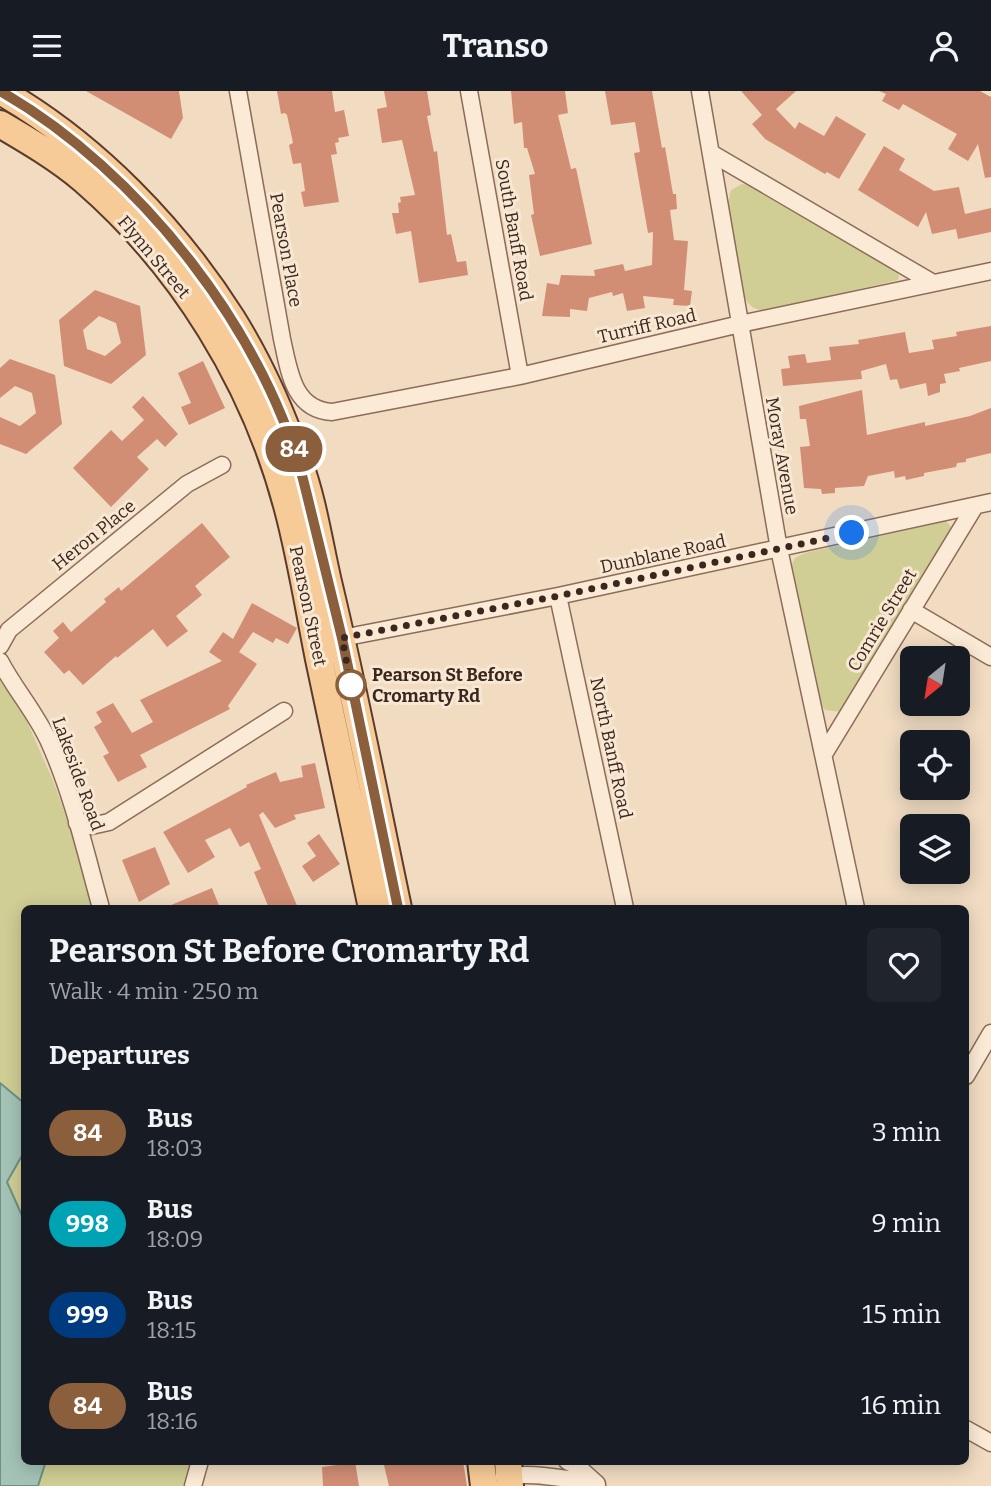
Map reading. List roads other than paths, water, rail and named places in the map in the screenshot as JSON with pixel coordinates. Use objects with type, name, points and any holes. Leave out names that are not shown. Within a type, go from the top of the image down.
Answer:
[{"type":"main road","name":"Flynn Street","points":[[0,91],[48,121],[90,156],[134,197],[183,251],[233,320],[276,403]]},
{"type":"main road","name":"Flynn Street","points":[[1,124],[45,151],[83,180],[152,249],[219,342],[261,430]]},
{"type":"main road","name":"Pearson Street","points":[[276,403],[300,466],[342,638],[397,905]]},
{"type":"main road","name":"Pearson Street","points":[[261,430],[288,509],[369,896]]},
{"type":"street","name":"Pearson Place","points":[[238,91],[282,339],[297,392],[312,408]]},
{"type":"street","name":"South Banff Road","points":[[470,91],[520,376]]},
{"type":"street","name":"Moray Avenue","points":[[700,91],[779,549],[855,905]]},
{"type":"street","points":[[711,153],[933,283]]},
{"type":"street","name":"Turriff Road","points":[[312,408],[332,412],[520,376],[740,324],[991,271]]},
{"type":"street","name":"Heron Place","points":[[0,646],[9,630],[187,484],[222,465]]},
{"type":"street","name":"Dunblane Road","points":[[342,638],[558,596],[983,504]]},
{"type":"street","name":"Comrie Street","points":[[824,754],[911,610],[983,504]]},
{"type":"street","name":"North Banff Road","points":[[558,596],[624,905]]},
{"type":"street","points":[[911,610],[991,657]]},
{"type":"street","name":"Lakeside Road","points":[[0,662],[35,712],[51,745],[100,905]]},
{"type":"street","points":[[77,823],[91,826],[109,822],[284,711]]},
{"type":"street","points":[[969,1071],[991,1033]]},
{"type":"street","points":[[969,1431],[991,1443]]},
{"type":"street","points":[[193,1486],[199,1465]]},
{"type":"street","points":[[575,1465],[599,1484]]},
{"type":"street","points":[[496,1475],[552,1475],[570,1481],[599,1484]]},
{"type":"place","name":"Pearson St Before Cromarty Rd","points":[[351,685]]}]
